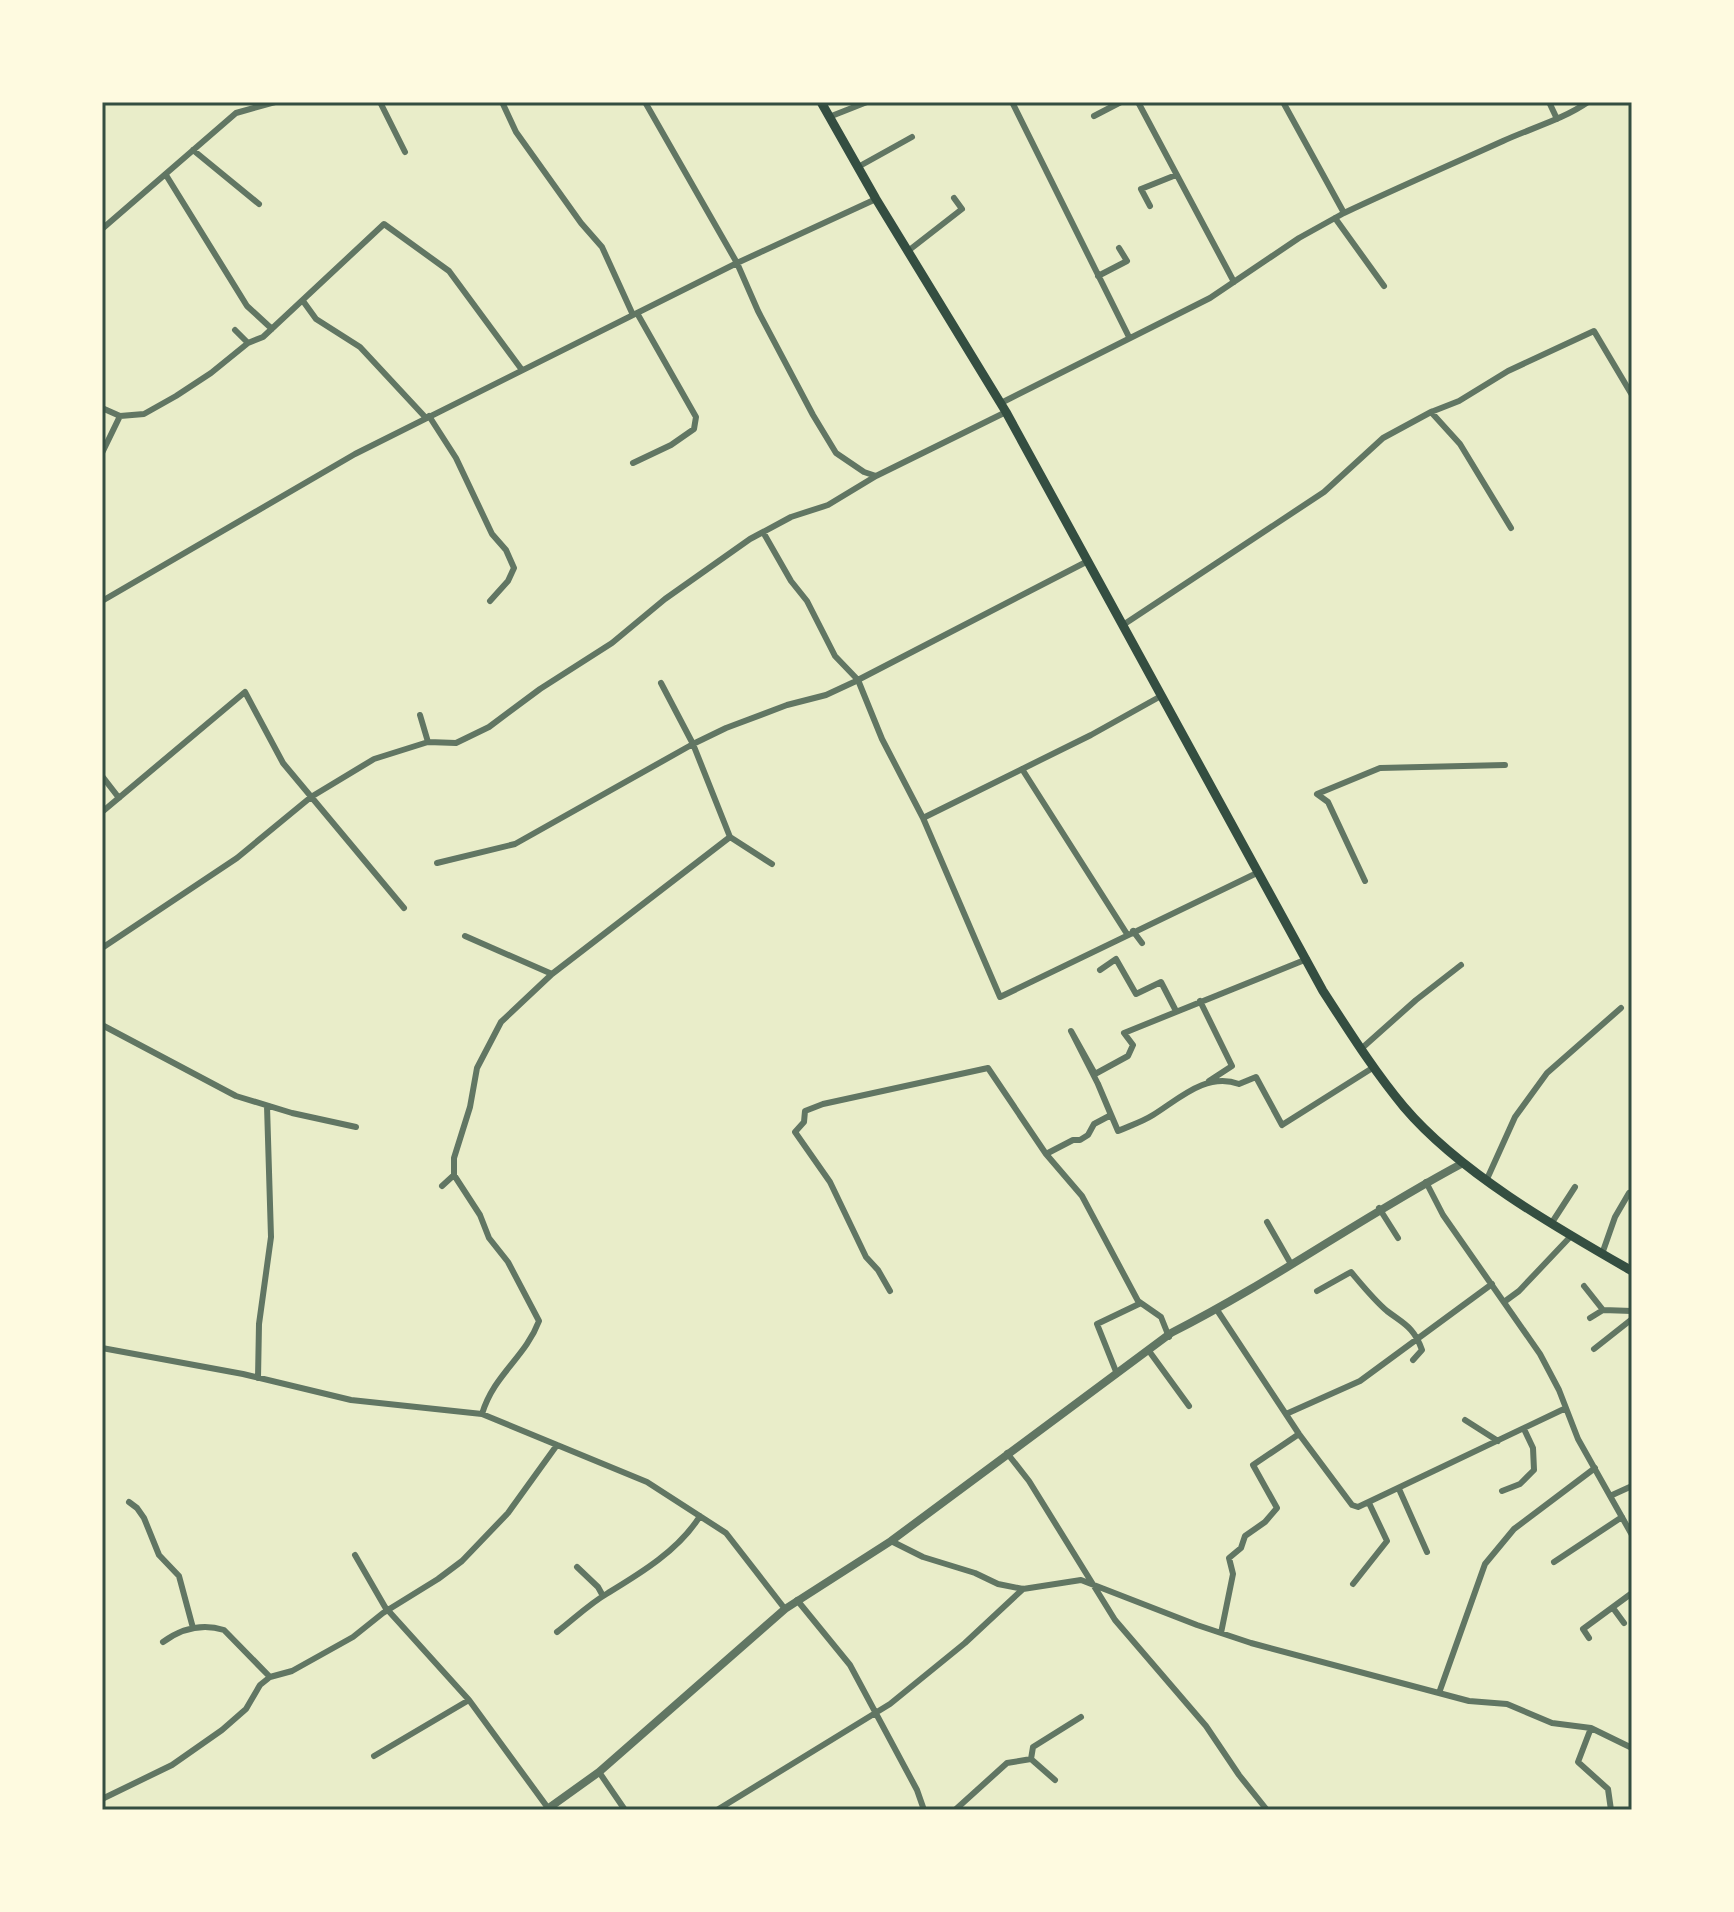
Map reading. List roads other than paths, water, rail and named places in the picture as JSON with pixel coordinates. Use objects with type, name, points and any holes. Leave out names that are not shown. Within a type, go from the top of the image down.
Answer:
[{"type":"main road","points":[[821,102],[876,199],[1003,407],[1323,991],[1361,1049],[1405,1109],[1463,1163],[1551,1224],[1632,1271]]},
{"type":"street","points":[[380,102],[405,152]]},
{"type":"street","points":[[502,102],[516,132],[581,223],[602,247],[635,314],[696,417],[694,429],[671,445],[633,463]]},
{"type":"street","points":[[645,102],[737,263],[758,311],[836,453],[864,472],[876,476]]},
{"type":"street","points":[[829,117],[867,102]]},
{"type":"street","points":[[1012,102],[1129,337]]},
{"type":"street","points":[[1094,116],[1121,102]]},
{"type":"street","points":[[1138,102],[1234,282]]},
{"type":"street","points":[[1283,102],[1344,213]]},
{"type":"street","points":[[1549,102],[1557,119]]},
{"type":"street","points":[[102,948],[237,858],[311,797],[374,759],[428,742],[456,743],[489,727],[540,689],[612,643],[704,570],[763,532],[791,517],[828,505],[1129,337],[1210,298],[1299,238],[1344,213],[1453,162],[1557,119],[1588,102]]},
{"type":"street","points":[[102,229],[236,113],[270,103]]},
{"type":"street","points":[[858,167],[912,137]]},
{"type":"street","points":[[193,150],[259,204]]},
{"type":"street","points":[[166,175],[247,306],[272,329]]},
{"type":"street","points":[[1150,206],[1141,189],[1176,175]]},
{"type":"street","points":[[908,251],[962,209],[954,198]]},
{"type":"street","points":[[102,601],[355,454],[737,263],[876,199]]},
{"type":"street","points":[[1335,218],[1384,286]]},
{"type":"street","points":[[102,408],[120,416],[144,414],[176,396],[248,343],[263,337],[384,224],[449,271],[522,370]]},
{"type":"street","points":[[1098,276],[1127,261],[1119,248]]},
{"type":"street","points":[[303,301],[316,319],[360,347],[428,417],[456,458],[492,534],[506,550],[514,568],[508,581],[490,601]]},
{"type":"street","points":[[235,330],[248,343]]},
{"type":"street","points":[[1123,625],[1324,492],[1383,438],[1459,401],[1508,371],[1594,331],[1632,395]]},
{"type":"street","points":[[1431,412],[1460,444],[1511,528]]},
{"type":"street","points":[[102,453],[120,416]]},
{"type":"street","points":[[763,532],[791,581],[807,601],[835,656],[858,680],[882,739],[923,818],[1000,997],[1259,872]]},
{"type":"street","points":[[437,863],[515,844],[693,744],[738,723],[826,695],[1088,561]]},
{"type":"street","points":[[661,683],[693,744],[730,837],[772,864]]},
{"type":"street","points":[[102,812],[245,692],[283,763],[404,908]]},
{"type":"street","points":[[923,818],[1161,696]]},
{"type":"street","points":[[420,715],[428,742]]},
{"type":"street","points":[[1365,881],[1328,802],[1317,794],[1380,768],[1505,765]]},
{"type":"street","points":[[1022,769],[1130,932],[1142,943]]},
{"type":"street","points":[[102,776],[119,798]]},
{"type":"street","points":[[482,1414],[487,1396],[503,1371],[533,1337],[539,1321],[508,1262],[489,1238],[480,1215],[454,1175],[454,1158],[470,1107],[477,1068],[501,1022],[552,974],[730,837]]},
{"type":"street","points":[[465,936],[552,974]]},
{"type":"street","points":[[1100,970],[1116,959],[1136,994],[1161,982],[1176,1011]]},
{"type":"street","points":[[1200,1001],[1232,1066],[1181,1095],[1151,1117],[1118,1131],[1071,1031],[1095,1074],[1128,1056],[1133,1045],[1124,1033],[1200,1001],[1307,959]]},
{"type":"street","points":[[1361,1049],[1461,965]]},
{"type":"street","points":[[1487,1179],[1515,1117],[1547,1073],[1621,1008]]},
{"type":"street","points":[[102,1025],[236,1096],[356,1127]]},
{"type":"street","points":[[1207,1082],[1227,1080],[1239,1084],[1256,1077],[1282,1125],[1374,1067]]},
{"type":"street","points":[[890,1291],[866,1257],[830,1182],[795,1132],[804,1122],[805,1111],[823,1104],[988,1068],[1046,1154],[1082,1196],[1141,1303],[1161,1317],[1169,1337]]},
{"type":"street","points":[[1046,1154],[1073,1140],[1080,1140],[1088,1135],[1094,1124],[1111,1115],[1098,1084]]},
{"type":"street","points":[[258,1378],[259,1324],[271,1237],[267,1106]]},
{"type":"street","points":[[355,1555],[376,1592],[469,1700],[547,1809],[599,1772],[785,1609],[891,1541],[1171,1333],[1217,1310],[1379,1208],[1463,1163]]},
{"type":"street","points":[[442,1186],[454,1175]]},
{"type":"street","points":[[1426,1182],[1443,1215],[1540,1354],[1578,1439],[1632,1535]]},
{"type":"street","points":[[1551,1224],[1575,1187]]},
{"type":"street","points":[[1602,1254],[1615,1217],[1629,1193]]},
{"type":"street","points":[[1379,1208],[1398,1238]]},
{"type":"street","points":[[1267,1222],[1291,1264]]},
{"type":"street","points":[[1504,1302],[1519,1291],[1571,1236]]},
{"type":"street","points":[[1317,1291],[1351,1272],[1378,1302],[1400,1318],[1418,1338],[1422,1350],[1413,1360]]},
{"type":"street","points":[[1286,1414],[1360,1381],[1492,1284]]},
{"type":"street","points":[[1584,1286],[1603,1310]]},
{"type":"street","points":[[1117,1374],[1097,1324],[1141,1303]]},
{"type":"street","points":[[1217,1310],[1299,1434],[1352,1505],[1358,1507],[1566,1408]]},
{"type":"street","points":[[1590,1318],[1603,1310],[1632,1311]]},
{"type":"street","points":[[1594,1349],[1632,1319]]},
{"type":"street","points":[[102,1348],[258,1378],[351,1400],[482,1414],[647,1482],[700,1516],[726,1533],[785,1609]]},
{"type":"street","points":[[1149,1351],[1189,1406]]},
{"type":"street","points":[[1465,1420],[1498,1441]]},
{"type":"street","points":[[1502,1491],[1520,1484],[1534,1470],[1533,1448],[1524,1429]]},
{"type":"street","points":[[1221,1633],[1233,1574],[1229,1558],[1241,1548],[1245,1536],[1265,1522],[1277,1508],[1253,1465],[1299,1434]]},
{"type":"street","points":[[102,1799],[172,1765],[246,1709],[260,1685],[270,1677],[292,1671],[353,1637],[462,1561],[508,1513],[557,1445]]},
{"type":"street","points":[[1007,1453],[1059,1528],[1092,1586],[1124,1632],[1206,1726],[1267,1810]]},
{"type":"street","points":[[1439,1693],[1485,1564],[1514,1529],[1595,1468]]},
{"type":"street","points":[[1610,1496],[1632,1486]]},
{"type":"street","points":[[1399,1489],[1427,1552]]},
{"type":"street","points":[[129,1502],[144,1518],[159,1555],[179,1576],[193,1628]]},
{"type":"street","points":[[1353,1584],[1387,1541],[1369,1503]]},
{"type":"street","points":[[557,1632],[603,1596],[656,1561],[689,1533],[700,1516]]},
{"type":"street","points":[[1554,1562],[1622,1517]]},
{"type":"street","points":[[891,1541],[923,1557],[975,1573],[998,1584],[1023,1589],[1081,1580],[1221,1633],[1469,1701],[1507,1704],[1552,1723],[1591,1728],[1632,1748]]},
{"type":"street","points":[[577,1567],[603,1596]]},
{"type":"street","points":[[717,1810],[875,1713],[965,1643],[1023,1589]]},
{"type":"street","points":[[1589,1638],[1583,1629],[1632,1593]]},
{"type":"street","points":[[797,1600],[850,1665],[917,1790],[924,1810]]},
{"type":"street","points":[[1613,1608],[1624,1623]]},
{"type":"street","points":[[163,1642],[178,1632],[216,1627],[224,1630],[270,1677]]},
{"type":"street","points":[[374,1756],[469,1700]]},
{"type":"street","points":[[1031,1759],[1033,1747],[1081,1717]]},
{"type":"street","points":[[1591,1728],[1578,1762],[1608,1789],[1611,1810]]},
{"type":"street","points":[[1031,1759],[1055,1780]]},
{"type":"street","points":[[955,1810],[1007,1763],[1031,1759]]},
{"type":"street","points":[[599,1772],[625,1810]]}]
